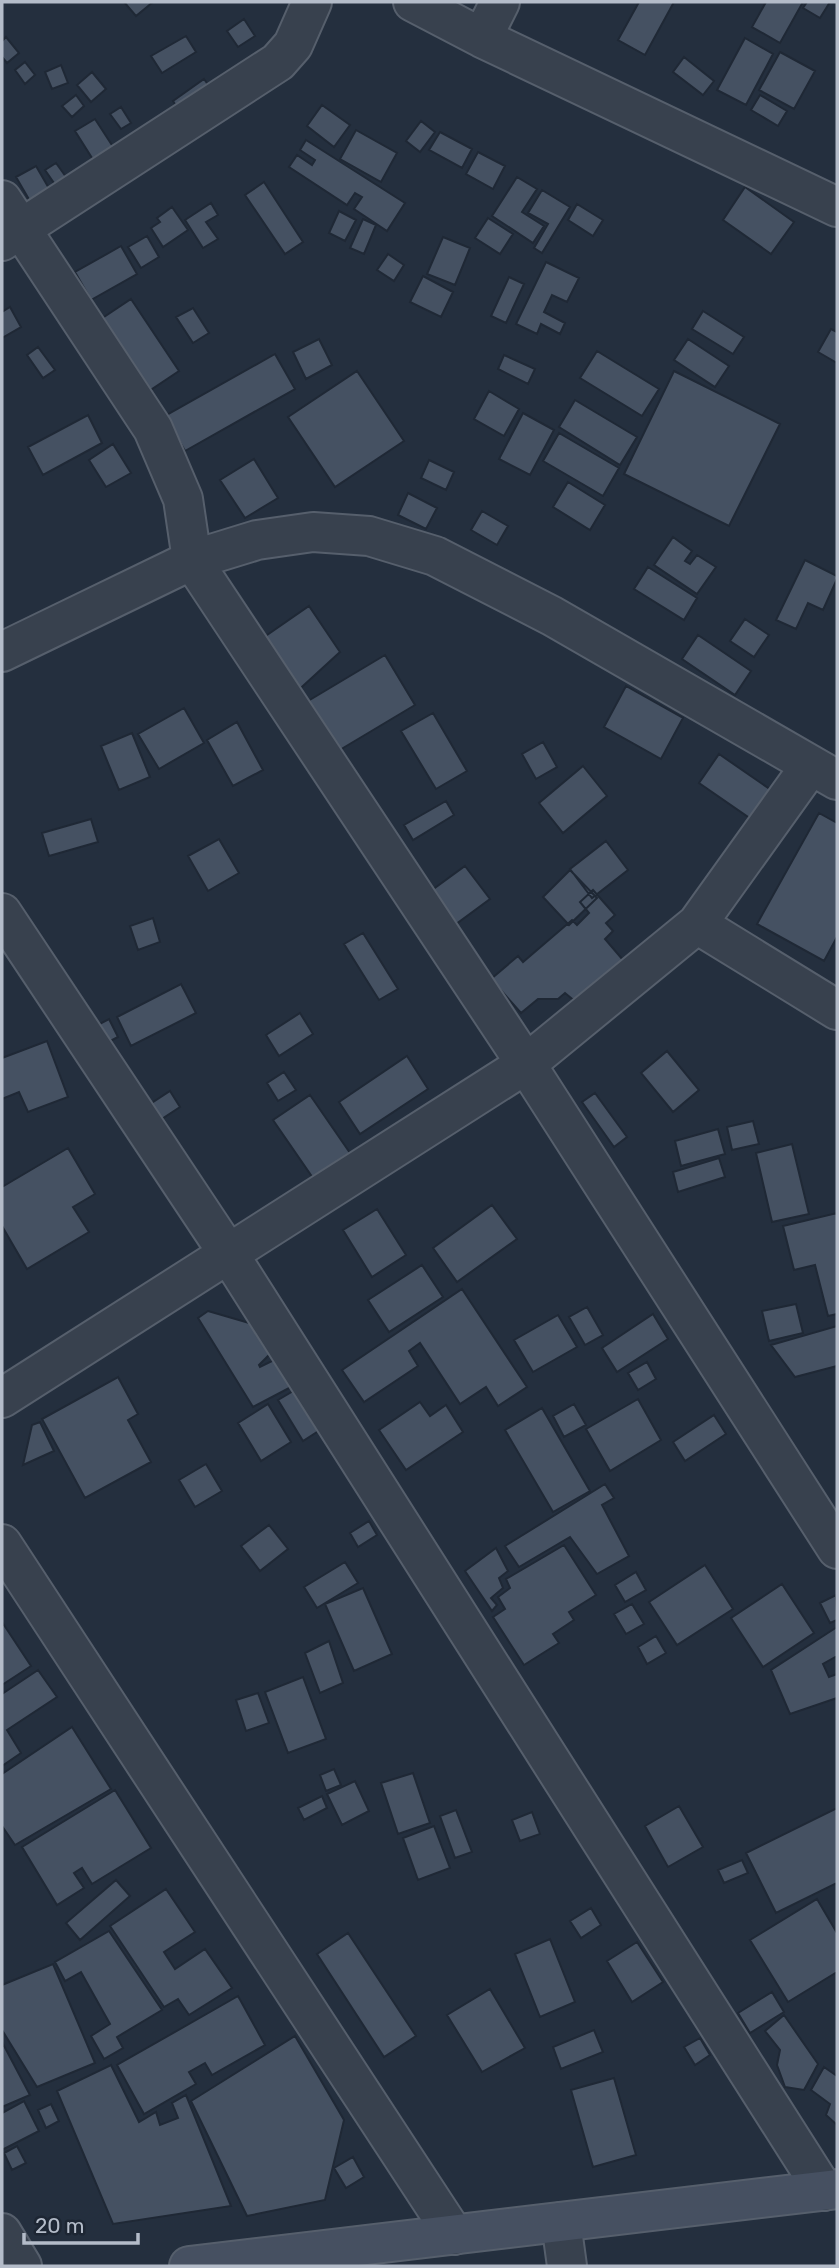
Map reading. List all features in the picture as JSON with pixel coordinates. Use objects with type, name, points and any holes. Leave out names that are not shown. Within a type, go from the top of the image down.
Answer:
[{"type":"street","points":[[312,2],[293,45],[278,62],[8,223],[153,429],[183,499],[192,560],[526,1064],[837,1549]]},
{"type":"street","points":[[412,2],[837,207]]},
{"type":"street","points":[[482,38],[500,2]]},
{"type":"street","points":[[2,652],[192,560],[257,540],[313,532],[369,536],[435,556],[552,616],[824,773],[696,924],[526,1064],[2,1398]]},
{"type":"street","points":[[2,913],[228,1253],[831,2190],[212,2265]]},
{"type":"street","points":[[696,924],[837,1010]]},
{"type":"street","points":[[2,1544],[454,2235]]},
{"type":"street","points":[[561,2222],[567,2266]]},
{"type":"street","points":[[2,2233],[22,2266]]},
{"type":"building","points":[[124,2],[153,2],[136,16]]},
{"type":"building","points":[[639,2],[674,2],[645,55],[618,40]]},
{"type":"building","points":[[766,2],[803,2],[780,43],[752,27]]},
{"type":"building","points":[[807,2],[830,2],[820,18],[803,8]]},
{"type":"building","points":[[244,19],[255,36],[238,47],[227,31]]},
{"type":"building","points":[[186,36],[196,52],[162,73],[151,56]]},
{"type":"building","points":[[6,37],[19,53],[7,63],[2,57],[2,41]]},
{"type":"building","points":[[745,38],[773,54],[746,105],[717,90]]},
{"type":"building","points":[[780,52],[815,71],[794,109],[759,90]]},
{"type":"building","points":[[684,57],[714,81],[703,95],[673,72]]},
{"type":"building","points":[[25,62],[35,75],[25,84],[15,70]]},
{"type":"building","points":[[61,65],[68,83],[52,89],[45,72]]},
{"type":"building","points":[[92,72],[106,89],[91,102],[77,85]]},
{"type":"building","points":[[204,79],[217,97],[184,119],[173,101]]},
{"type":"building","points":[[76,95],[84,106],[72,117],[62,106]]},
{"type":"building","points":[[760,95],[787,111],[778,126],[751,110]]},
{"type":"building","points":[[322,105],[350,125],[334,147],[307,126]]},
{"type":"building","points":[[121,107],[131,123],[121,129],[110,114]]},
{"type":"building","points":[[95,119],[119,156],[99,169],[75,131]]},
{"type":"building","points":[[421,121],[435,132],[420,152],[406,141]]},
{"type":"building","points":[[356,130],[397,153],[381,182],[340,159]]},
{"type":"building","points":[[440,132],[472,149],[462,168],[429,150]]},
{"type":"building","points":[[306,140],[405,203],[387,231],[354,209],[362,197],[355,193],[347,205],[289,167],[297,155],[312,165],[315,160],[300,150]]},
{"type":"building","points":[[478,152],[505,166],[493,189],[466,174]]},
{"type":"building","points":[[56,163],[74,188],[63,196],[45,170]]},
{"type":"building","points":[[36,166],[54,197],[34,208],[16,177]]},
{"type":"building","points":[[517,177],[537,189],[522,212],[544,226],[533,243],[492,216]]},
{"type":"building","points":[[264,182],[303,242],[285,254],[245,195]]},
{"type":"building","points":[[745,187],[794,222],[771,254],[723,220]]},
{"type":"building","points":[[542,190],[570,207],[542,253],[534,248],[548,224],[528,213]]},
{"type":"building","points":[[211,203],[218,215],[206,222],[218,239],[203,248],[185,220]]},
{"type":"building","points":[[577,204],[603,220],[593,236],[568,220]]},
{"type":"building","points":[[172,207],[188,230],[163,247],[151,228],[160,222],[157,218]]},
{"type":"building","points":[[339,211],[356,220],[345,241],[329,233]]},
{"type":"building","points":[[488,218],[513,234],[500,254],[475,238]]},
{"type":"building","points":[[363,219],[376,225],[364,254],[350,248]]},
{"type":"building","points":[[147,236],[159,257],[141,268],[128,247]]},
{"type":"building","points":[[443,237],[470,248],[455,285],[427,274]]},
{"type":"building","points":[[121,246],[137,274],[91,300],[75,272]]},
{"type":"building","points":[[388,254],[404,265],[394,281],[377,270]]},
{"type":"building","points":[[546,262],[579,278],[567,302],[552,295],[544,312],[565,323],[560,334],[541,324],[537,334],[516,324]]},
{"type":"building","points":[[423,276],[453,292],[441,317],[410,302]]},
{"type":"building","points":[[509,277],[524,284],[506,323],[491,316]]},
{"type":"building","points":[[131,299],[179,371],[149,391],[101,319]]},
{"type":"building","points":[[10,307],[21,327],[2,338],[2,312]]},
{"type":"building","points":[[193,308],[209,333],[193,343],[176,317]]},
{"type":"building","points":[[703,311],[744,337],[733,354],[692,329]]},
{"type":"building","points":[[831,329],[837,332],[837,363],[818,352]]},
{"type":"building","points":[[319,339],[332,365],[306,379],[293,352]]},
{"type":"building","points":[[688,339],[729,366],[715,387],[674,360]]},
{"type":"building","points":[[38,347],[55,370],[43,378],[27,355]]},
{"type":"building","points":[[597,351],[659,389],[642,416],[580,378]]},
{"type":"building","points":[[275,354],[295,389],[185,451],[165,416]]},
{"type":"building","points":[[504,355],[535,369],[528,384],[498,369]]},
{"type":"building","points":[[357,371],[404,441],[335,487],[288,417]]},
{"type":"building","points":[[674,371],[780,424],[729,526],[624,474]]},
{"type":"building","points":[[489,391],[519,409],[504,436],[474,419]]},
{"type":"building","points":[[575,400],[637,437],[620,465],[559,427]]},
{"type":"building","points":[[523,413],[554,430],[530,475],[499,459]]},
{"type":"building","points":[[88,415],[102,443],[43,475],[28,447]]},
{"type":"building","points":[[559,433],[619,468],[603,496],[543,461]]},
{"type":"building","points":[[113,444],[131,473],[106,487],[89,460]]},
{"type":"building","points":[[254,459],[278,498],[245,518],[220,480]]},
{"type":"building","points":[[429,460],[454,472],[446,490],[421,478]]},
{"type":"building","points":[[568,482],[605,505],[590,530],[553,507]]},
{"type":"building","points":[[408,493],[437,508],[426,529],[398,515]]},
{"type":"building","points":[[482,511],[508,526],[497,545],[471,530]]},
{"type":"building","points":[[673,537],[692,551],[685,561],[690,564],[697,555],[716,567],[697,594],[654,565]]},
{"type":"building","points":[[805,560],[837,576],[837,579],[823,610],[808,603],[796,629],[776,620]]},
{"type":"building","points":[[648,567],[697,598],[684,620],[634,589]]},
{"type":"building","points":[[309,606],[340,652],[292,696],[257,642]]},
{"type":"building","points":[[745,619],[769,635],[754,657],[730,641]]},
{"type":"building","points":[[698,635],[751,671],[735,695],[682,659]]},
{"type":"building","points":[[385,655],[415,705],[333,754],[303,704]]},
{"type":"building","points":[[626,686],[683,718],[661,759],[604,727]]},
{"type":"building","points":[[184,708],[204,743],[159,769],[138,734]]},
{"type":"building","points":[[433,713],[467,771],[436,789],[401,731]]},
{"type":"building","points":[[237,722],[263,770],[233,786],[207,740]]},
{"type":"building","points":[[132,733],[150,777],[119,790],[101,746]]},
{"type":"building","points":[[543,742],[557,767],[536,779],[522,754]]},
{"type":"building","points":[[719,754],[774,792],[754,821],[699,783]]},
{"type":"building","points":[[583,766],[607,796],[563,833],[539,803]]},
{"type":"building","points":[[446,801],[454,815],[413,840],[404,825]]},
{"type":"building","points":[[819,813],[837,823],[837,937],[824,961],[757,924]]},
{"type":"building","points":[[91,819],[98,842],[49,856],[42,833]]},
{"type":"building","points":[[219,839],[239,873],[208,891],[188,856]]},
{"type":"building","points":[[606,841],[628,870],[592,898],[570,869]]},
{"type":"building","points":[[465,866],[490,899],[452,927],[428,893]]},
{"type":"building","points":[[570,870],[597,898],[569,925],[543,897]]},
{"type":"building","points":[[593,890],[615,915],[606,923],[613,931],[605,939],[629,967],[582,1007],[565,993],[558,999],[538,999],[521,1013],[491,979],[518,956],[523,962],[572,920],[577,925],[589,913],[580,902]]},
{"type":"building","points":[[153,918],[160,942],[138,950],[130,926]]},
{"type":"building","points":[[363,933],[398,989],[379,1000],[344,944]]},
{"type":"building","points":[[181,984],[196,1013],[131,1046],[117,1017]]},
{"type":"building","points":[[300,1013],[313,1034],[279,1056],[266,1035]]},
{"type":"building","points":[[109,1019],[118,1037],[97,1048],[88,1030]]},
{"type":"building","points":[[47,1041],[68,1097],[28,1112],[19,1092],[2,1099],[2,1058]]},
{"type":"building","points":[[667,1051],[699,1090],[673,1112],[641,1073]]},
{"type":"building","points":[[407,1056],[428,1089],[360,1134],[339,1102]]},
{"type":"building","points":[[284,1072],[296,1090],[278,1101],[267,1083]]},
{"type":"building","points":[[170,1091],[180,1107],[151,1126],[141,1110]]},
{"type":"building","points":[[595,1093],[627,1137],[614,1147],[582,1102]]},
{"type":"building","points":[[310,1095],[350,1153],[313,1178],[273,1120]]},
{"type":"building","points":[[753,1121],[759,1144],[732,1150],[727,1127]]},
{"type":"building","points":[[718,1129],[725,1154],[681,1166],[675,1141]]},
{"type":"building","points":[[792,1144],[809,1214],[772,1222],[756,1153]]},
{"type":"building","points":[[68,1148],[95,1194],[73,1207],[89,1232],[27,1269],[2,1226],[2,1187]]},
{"type":"building","points":[[719,1158],[725,1177],[678,1192],[673,1172]]},
{"type":"building","points":[[492,1205],[517,1239],[457,1282],[433,1248]]},
{"type":"building","points":[[377,1209],[406,1255],[372,1277],[343,1230]]},
{"type":"building","points":[[837,1213],[837,1314],[828,1316],[815,1265],[794,1270],[783,1226]]},
{"type":"building","points":[[422,1265],[443,1297],[389,1332],[368,1300]]},
{"type":"building","points":[[462,1289],[527,1387],[498,1406],[486,1387],[460,1404],[420,1343],[409,1351],[418,1366],[364,1402],[342,1370]]},
{"type":"building","points":[[796,1304],[803,1333],[769,1341],[762,1311]]},
{"type":"building","points":[[587,1307],[603,1335],[585,1345],[569,1317]]},
{"type":"building","points":[[208,1311],[256,1325],[272,1352],[260,1367],[276,1359],[293,1386],[253,1407],[198,1318]]},
{"type":"building","points":[[653,1314],[668,1339],[617,1372],[602,1348]]},
{"type":"building","points":[[558,1315],[577,1347],[533,1372],[514,1340]]},
{"type":"building","points":[[837,1326],[837,1366],[795,1377],[771,1345]]},
{"type":"building","points":[[647,1362],[656,1379],[638,1390],[628,1373]]},
{"type":"building","points":[[118,1377],[138,1414],[128,1420],[151,1462],[85,1498],[42,1419]]},
{"type":"building","points":[[295,1390],[320,1430],[303,1441],[278,1400]]},
{"type":"building","points":[[638,1399],[661,1440],[610,1471],[586,1429]]},
{"type":"building","points":[[420,1402],[430,1416],[446,1405],[463,1432],[406,1470],[379,1430]]},
{"type":"building","points":[[268,1404],[291,1442],[261,1461],[238,1423]]},
{"type":"building","points":[[574,1404],[586,1425],[564,1437],[553,1416]]},
{"type":"building","points":[[542,1408],[590,1491],[553,1512],[505,1430]]},
{"type":"building","points":[[714,1415],[726,1434],[685,1461],[673,1442]]},
{"type":"building","points":[[40,1422],[54,1451],[23,1465],[32,1425]]},
{"type":"building","points":[[206,1464],[222,1491],[195,1507],[179,1480]]},
{"type":"building","points":[[605,1484],[614,1498],[602,1505],[629,1556],[597,1574],[570,1537],[519,1567],[505,1546]]},
{"type":"building","points":[[369,1521],[377,1535],[358,1547],[350,1533]]},
{"type":"building","points":[[269,1525],[288,1549],[260,1571],[241,1546]]},
{"type":"building","points":[[564,1545],[596,1595],[569,1612],[574,1620],[553,1634],[559,1643],[524,1665],[493,1617],[505,1609],[498,1597],[510,1588],[506,1579]]},
{"type":"building","points":[[496,1548],[508,1571],[499,1578],[503,1588],[491,1598],[497,1605],[492,1611],[465,1571]]},
{"type":"building","points":[[345,1562],[358,1583],[317,1608],[304,1587]]},
{"type":"building","points":[[705,1565],[733,1609],[677,1645],[649,1602]]},
{"type":"building","points":[[636,1572],[646,1590],[625,1602],[615,1585]]},
{"type":"building","points":[[782,1584],[814,1633],[763,1667],[731,1618]]},
{"type":"building","points":[[363,1588],[392,1654],[354,1671],[325,1604]]},
{"type":"building","points":[[836,1595],[837,1620],[830,1623],[820,1603]]},
{"type":"building","points":[[632,1604],[644,1624],[626,1634],[614,1614]]},
{"type":"building","points":[[2,1622],[31,1666],[2,1685]]},
{"type":"building","points":[[837,1627],[837,1656],[823,1664],[829,1677],[837,1674],[837,1698],[790,1714],[771,1670]]},
{"type":"building","points":[[656,1636],[666,1653],[647,1664],[638,1647]]},
{"type":"building","points":[[329,1641],[343,1683],[320,1693],[305,1653]]},
{"type":"building","points":[[38,1670],[57,1697],[7,1730],[21,1753],[2,1766],[2,1694]]},
{"type":"building","points":[[303,1677],[326,1739],[288,1753],[265,1692]]},
{"type":"building","points":[[258,1693],[269,1723],[246,1731],[236,1700]]},
{"type":"building","points":[[72,1727],[111,1789],[15,1845],[2,1826],[2,1774]]},
{"type":"building","points":[[334,1769],[341,1785],[326,1791],[320,1775]]},
{"type":"building","points":[[413,1773],[430,1823],[398,1834],[381,1783]]},
{"type":"building","points":[[355,1781],[369,1811],[342,1825],[327,1794]]},
{"type":"building","points":[[115,1790],[151,1848],[92,1884],[82,1868],[74,1873],[84,1888],[57,1905],[22,1847]]},
{"type":"building","points":[[322,1796],[327,1808],[304,1820],[298,1808]]},
{"type":"building","points":[[679,1806],[703,1847],[668,1867],[645,1826]]},
{"type":"building","points":[[837,1808],[837,1883],[776,1913],[746,1853]]},
{"type":"building","points":[[456,1810],[472,1852],[455,1858],[440,1816]]},
{"type":"building","points":[[532,1812],[540,1834],[520,1841],[512,1820]]},
{"type":"building","points":[[434,1826],[450,1868],[418,1880],[403,1838]]},
{"type":"building","points":[[742,1860],[748,1873],[724,1883],[718,1870]]},
{"type":"building","points":[[116,1880],[130,1896],[80,1940],[66,1923]]},
{"type":"building","points":[[166,1889],[195,1932],[164,1952],[175,1969],[205,1949],[232,1988],[189,2015],[178,1999],[164,2007],[110,1926]]},
{"type":"building","points":[[817,1899],[837,1933],[837,1972],[788,2002],[750,1940]]},
{"type":"building","points":[[591,1908],[601,1925],[581,1938],[570,1921]]},
{"type":"building","points":[[109,1931],[162,2010],[117,2037],[123,2048],[104,2059],[91,2036],[110,2024],[81,1972],[65,1981],[55,1962]]},
{"type":"building","points":[[348,1933],[416,2036],[384,2057],[317,1954]]},
{"type":"building","points":[[550,1939],[575,2002],[540,2017],[515,1954]]},
{"type":"building","points":[[637,1942],[663,1982],[632,2002],[607,1961]]},
{"type":"building","points":[[53,1964],[95,2063],[37,2087],[2,2030],[2,1985]]},
{"type":"building","points":[[490,1989],[525,2048],[482,2072],[447,2015]]},
{"type":"building","points":[[772,1992],[784,2012],[750,2033],[738,2013]]},
{"type":"building","points":[[238,1996],[265,2045],[212,2075],[205,2063],[189,2072],[196,2084],[144,2114],[117,2065]]},
{"type":"building","points":[[784,2015],[818,2064],[804,2090],[785,2087],[777,2065],[780,2050],[765,2031]]},
{"type":"building","points":[[594,2030],[603,2052],[561,2069],[553,2047]]},
{"type":"building","points":[[295,2036],[344,2120],[325,2200],[247,2216],[191,2101]]},
{"type":"building","points":[[700,2038],[710,2055],[695,2065],[684,2047]]},
{"type":"building","points":[[2,2042],[30,2095],[2,2107]]},
{"type":"building","points":[[111,2065],[139,2122],[156,2112],[160,2125],[178,2118],[172,2103],[186,2095],[231,2206],[113,2224],[57,2091]]},
{"type":"building","points":[[824,2067],[837,2076],[837,2125],[826,2115],[830,2104],[811,2090]]},
{"type":"building","points":[[614,2078],[636,2155],[593,2167],[571,2090]]},
{"type":"building","points":[[24,2101],[39,2131],[2,2150],[2,2113]]},
{"type":"building","points":[[51,2104],[59,2121],[46,2128],[38,2110]]},
{"type":"building","points":[[17,2146],[26,2163],[12,2170],[4,2153]]},
{"type":"building","points":[[353,2157],[364,2177],[346,2188],[334,2168]]}]
